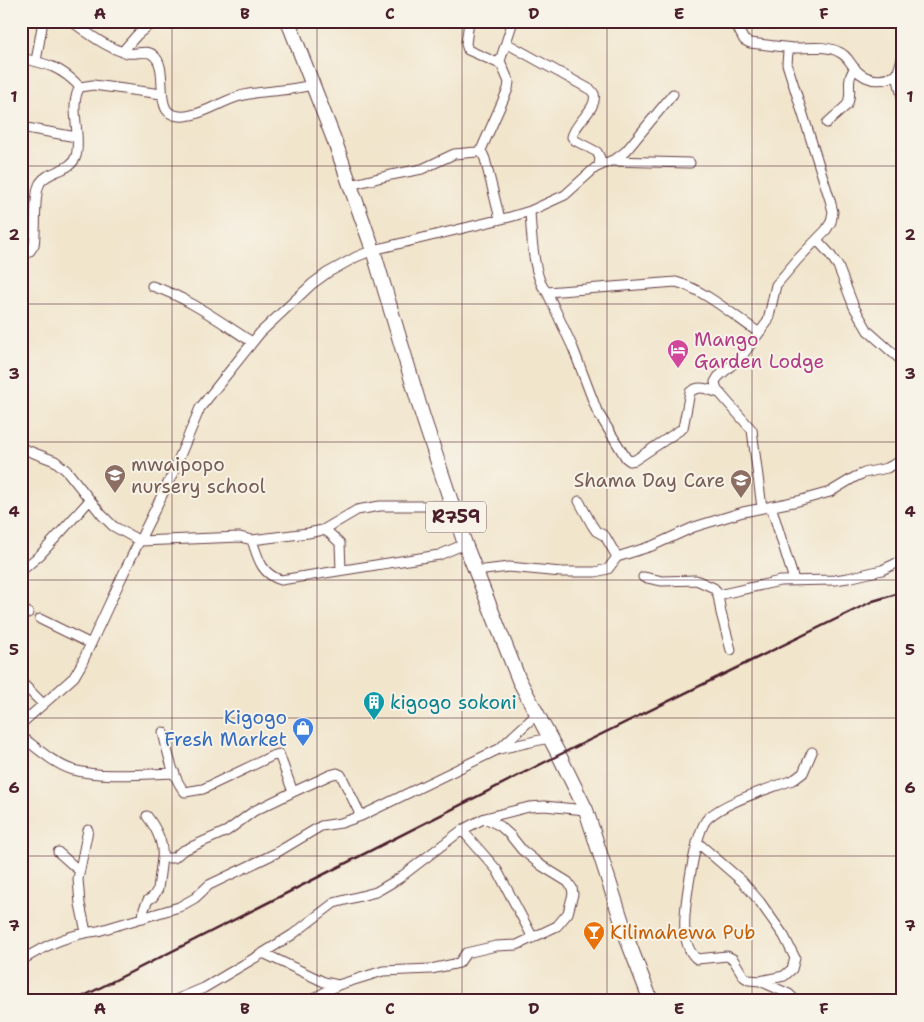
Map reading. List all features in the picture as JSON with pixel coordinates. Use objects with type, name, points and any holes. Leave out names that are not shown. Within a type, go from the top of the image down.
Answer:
[{"type":"main road","name":"R759","points":[[288,21],[373,250],[452,506],[476,571],[520,680],[586,810],[629,944],[651,1001]]},
{"type":"street","points":[[36,61],[43,21]]},
{"type":"street","points":[[71,21],[97,39],[122,52],[137,54],[146,52],[155,55],[158,61],[162,94],[168,112],[176,116],[190,116],[238,96],[313,85]]},
{"type":"street","points":[[122,52],[137,35],[154,21]]},
{"type":"street","points":[[469,21],[466,44],[468,50],[500,64]]},
{"type":"street","points":[[350,185],[422,169],[454,154],[481,150],[508,89],[509,82],[500,64],[500,57],[513,21]]},
{"type":"street","points":[[734,21],[744,40],[750,43],[794,48],[833,49],[845,55],[862,75],[874,80],[897,75]]},
{"type":"street","points":[[506,43],[591,90],[595,98],[594,104],[574,130],[572,137],[576,142],[597,152],[600,158],[599,165]]},
{"type":"street","points":[[794,48],[788,51],[787,64],[827,190],[832,212],[831,222],[776,285],[768,321],[742,356],[718,377],[715,382],[721,394],[752,430],[766,507],[794,580]]},
{"type":"street","points":[[903,55],[897,75],[903,101]]},
{"type":"street","points":[[21,58],[36,61],[63,71],[80,87]]},
{"type":"street","points":[[827,123],[847,105],[850,96],[848,80],[855,68]]},
{"type":"street","points":[[80,87],[93,85],[162,94]]},
{"type":"street","points":[[21,258],[34,245],[37,196],[41,182],[45,177],[62,170],[72,162],[76,153],[76,97],[80,87]]},
{"type":"street","points":[[21,724],[74,677],[92,644],[122,575],[172,475],[200,408],[252,342],[286,307],[312,284],[342,264],[373,250],[455,232],[530,211],[565,195],[599,165],[612,161],[626,151],[673,94]]},
{"type":"street","points":[[21,126],[76,137]]},
{"type":"street","points":[[481,150],[485,158],[500,219]]},
{"type":"street","points":[[612,161],[690,163]]},
{"type":"street","points":[[530,211],[531,238],[538,275],[543,289],[547,292],[573,348],[597,411],[626,458],[630,461],[635,460],[683,428],[690,392],[695,388],[702,387],[721,394]]},
{"type":"street","points":[[816,240],[829,253],[838,266],[854,307],[868,331],[903,362]]},
{"type":"street","points":[[547,292],[676,282],[700,293],[758,332]]},
{"type":"street","points":[[152,286],[189,301],[252,342]]},
{"type":"street","points":[[21,448],[55,461],[67,471],[113,526],[140,541],[240,537],[252,540],[323,530],[357,510],[380,506],[452,506]]},
{"type":"street","points":[[476,571],[508,567],[561,572],[595,572],[608,569],[617,558],[652,546],[694,527],[830,492],[864,473],[887,468],[903,460]]},
{"type":"street","points":[[21,571],[40,555],[90,500]]},
{"type":"street","points":[[579,501],[596,531],[605,536],[617,558]]},
{"type":"street","points":[[323,530],[340,543],[341,570]]},
{"type":"street","points":[[252,540],[259,562],[265,572],[273,578],[281,580],[439,555],[466,544]]},
{"type":"street","points":[[718,595],[780,581],[848,578],[882,570],[903,560]]},
{"type":"street","points":[[643,577],[662,581],[696,580],[711,587],[718,595],[731,650]]},
{"type":"street","points":[[40,619],[92,644]]},
{"type":"street","points":[[21,682],[43,704]]},
{"type":"street","points":[[499,749],[537,714]]},
{"type":"street","points":[[163,732],[174,773],[185,792],[203,789],[279,754],[293,792]]},
{"type":"street","points":[[21,736],[53,760],[73,770],[98,773],[174,773]]},
{"type":"street","points":[[21,961],[39,949],[61,939],[86,932],[98,931],[179,907],[195,898],[209,885],[276,852],[321,826],[342,823],[361,816],[499,749],[549,738]]},
{"type":"street","points":[[698,842],[742,881],[760,902],[784,936],[795,958],[792,969],[784,976],[760,981],[749,980],[744,977],[733,959],[727,956],[697,959],[690,954],[685,932],[686,907],[698,842],[703,824],[709,817],[728,805],[795,779],[803,773],[812,752]]},
{"type":"street","points":[[162,858],[174,858],[182,851],[227,830],[248,814],[330,775],[342,775],[361,816]]},
{"type":"street","points":[[173,1001],[204,988],[263,953],[334,903],[376,892],[398,879],[462,830],[485,818],[529,807],[544,806],[586,810]]},
{"type":"street","points":[[143,918],[148,900],[153,897],[158,889],[162,858],[162,847],[158,831],[147,816]]},
{"type":"street","points":[[309,1001],[338,985],[383,971],[431,970],[459,963],[466,953],[496,946],[517,945],[557,926],[563,920],[568,913],[573,894],[568,882],[542,866],[522,850],[500,826],[485,818]]},
{"type":"street","points":[[86,932],[79,891],[80,868],[88,830]]},
{"type":"street","points":[[462,830],[497,870],[533,938]]},
{"type":"street","points":[[58,852],[76,868],[80,868]]},
{"type":"street","points":[[263,953],[324,982],[338,985]]},
{"type":"street","points":[[760,981],[790,994],[796,1001]]},
{"type":"railway","points":[[74,1001],[559,755],[873,601],[903,592]]},
{"type":"place","name":"Mango Garden Lodge","points":[[678,369]]},
{"type":"place","name":"mwaipopo nursery school","points":[[115,494]]},
{"type":"place","name":"Shama Day Care","points":[[741,499]]},
{"type":"place","name":"kigogo sokoni","points":[[374,721]]},
{"type":"place","name":"Kigogo Fresh Market","points":[[303,747]]},
{"type":"place","name":"Kilimahewa Pub","points":[[594,951]]}]
